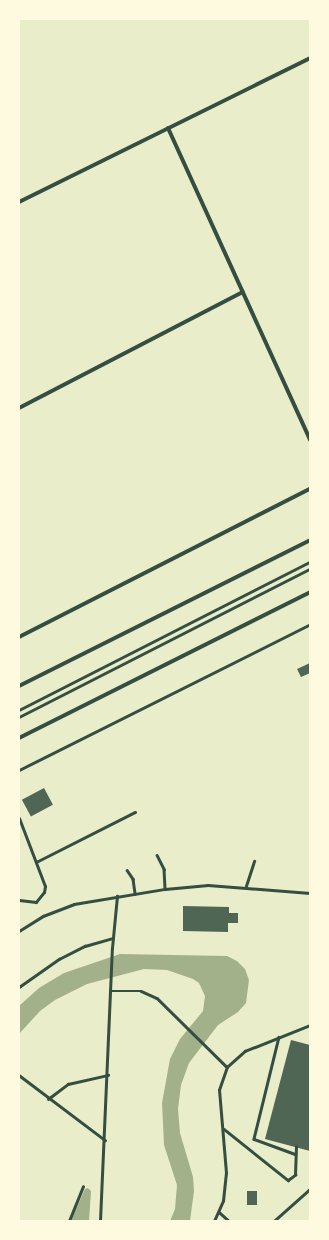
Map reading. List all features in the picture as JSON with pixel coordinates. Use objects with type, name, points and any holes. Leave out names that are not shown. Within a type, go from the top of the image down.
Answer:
[{"type":"street","points":[[19,202],[310,58]]},
{"type":"street","points":[[168,128],[310,440]]},
{"type":"street","points":[[19,408],[243,292]]},
{"type":"street","points":[[19,636],[310,490]]},
{"type":"street","points":[[19,686],[310,540]]},
{"type":"street","points":[[19,738],[310,592]]},
{"type":"lane","points":[[19,770],[310,624]]},
{"type":"lane","points":[[36,862],[135,812]]},
{"type":"lane","points":[[19,818],[43,880],[44,892],[36,902],[19,900]]},
{"type":"lane","points":[[19,832],[24,830]]},
{"type":"path","points":[[19,710],[310,562]]},
{"type":"path","points":[[19,717],[310,569]]},
{"type":"path","points":[[157,855],[164,869],[165,889]]},
{"type":"path","points":[[246,886],[254,861]]},
{"type":"path","points":[[127,870],[133,879],[135,894]]},
{"type":"path","points":[[19,931],[43,916],[74,904],[165,889],[208,885],[246,886],[310,893]]},
{"type":"path","points":[[100,1221],[108,1075],[112,948],[117,896]]},
{"type":"path","points":[[19,987],[58,959],[85,946],[113,938]]},
{"type":"path","points":[[110,991],[132,990],[150,994],[164,1004],[227,1066]]},
{"type":"path","points":[[214,1221],[223,1201],[226,1173],[219,1090],[227,1066],[245,1051],[310,1025]]},
{"type":"path","points":[[280,1038],[254,1139],[296,1154]]},
{"type":"path","points":[[19,1074],[48,1099],[105,1140]]},
{"type":"path","points":[[48,1099],[68,1084],[108,1075]]},
{"type":"path","points":[[223,1128],[288,1180],[295,1175],[296,1147]]},
{"type":"path","points":[[69,1221],[83,1187]]},
{"type":"path","points":[[274,1221],[310,1189]]},
{"type":"path","points":[[219,1212],[229,1221]]},
{"type":"shaded area","points":[[120,954],[227,956],[237,961],[245,969],[249,980],[246,1003],[238,1012],[218,1025],[189,1063],[181,1085],[178,1109],[180,1133],[193,1177],[194,1191],[190,1221],[170,1221],[175,1209],[177,1185],[164,1145],[162,1103],[170,1059],[180,1039],[203,1011],[205,996],[199,983],[193,979],[167,970],[144,969],[87,984],[55,1000],[40,1011],[19,1034],[19,1006],[39,988],[64,973]]},
{"type":"shaded area","points":[[88,1188],[91,1191],[89,1221],[71,1221],[85,1189]]},
{"type":"building","points":[[310,663],[310,673],[301,677],[297,669]]},
{"type":"building","points":[[44,788],[53,805],[31,817],[22,800]]},
{"type":"building","points":[[183,906],[229,907],[229,913],[238,913],[238,923],[228,923],[228,932],[183,931]]},
{"type":"building","points":[[291,1040],[310,1045],[310,1151],[265,1139]]},
{"type":"building","points":[[247,1191],[257,1191],[257,1205],[247,1205]]}]
